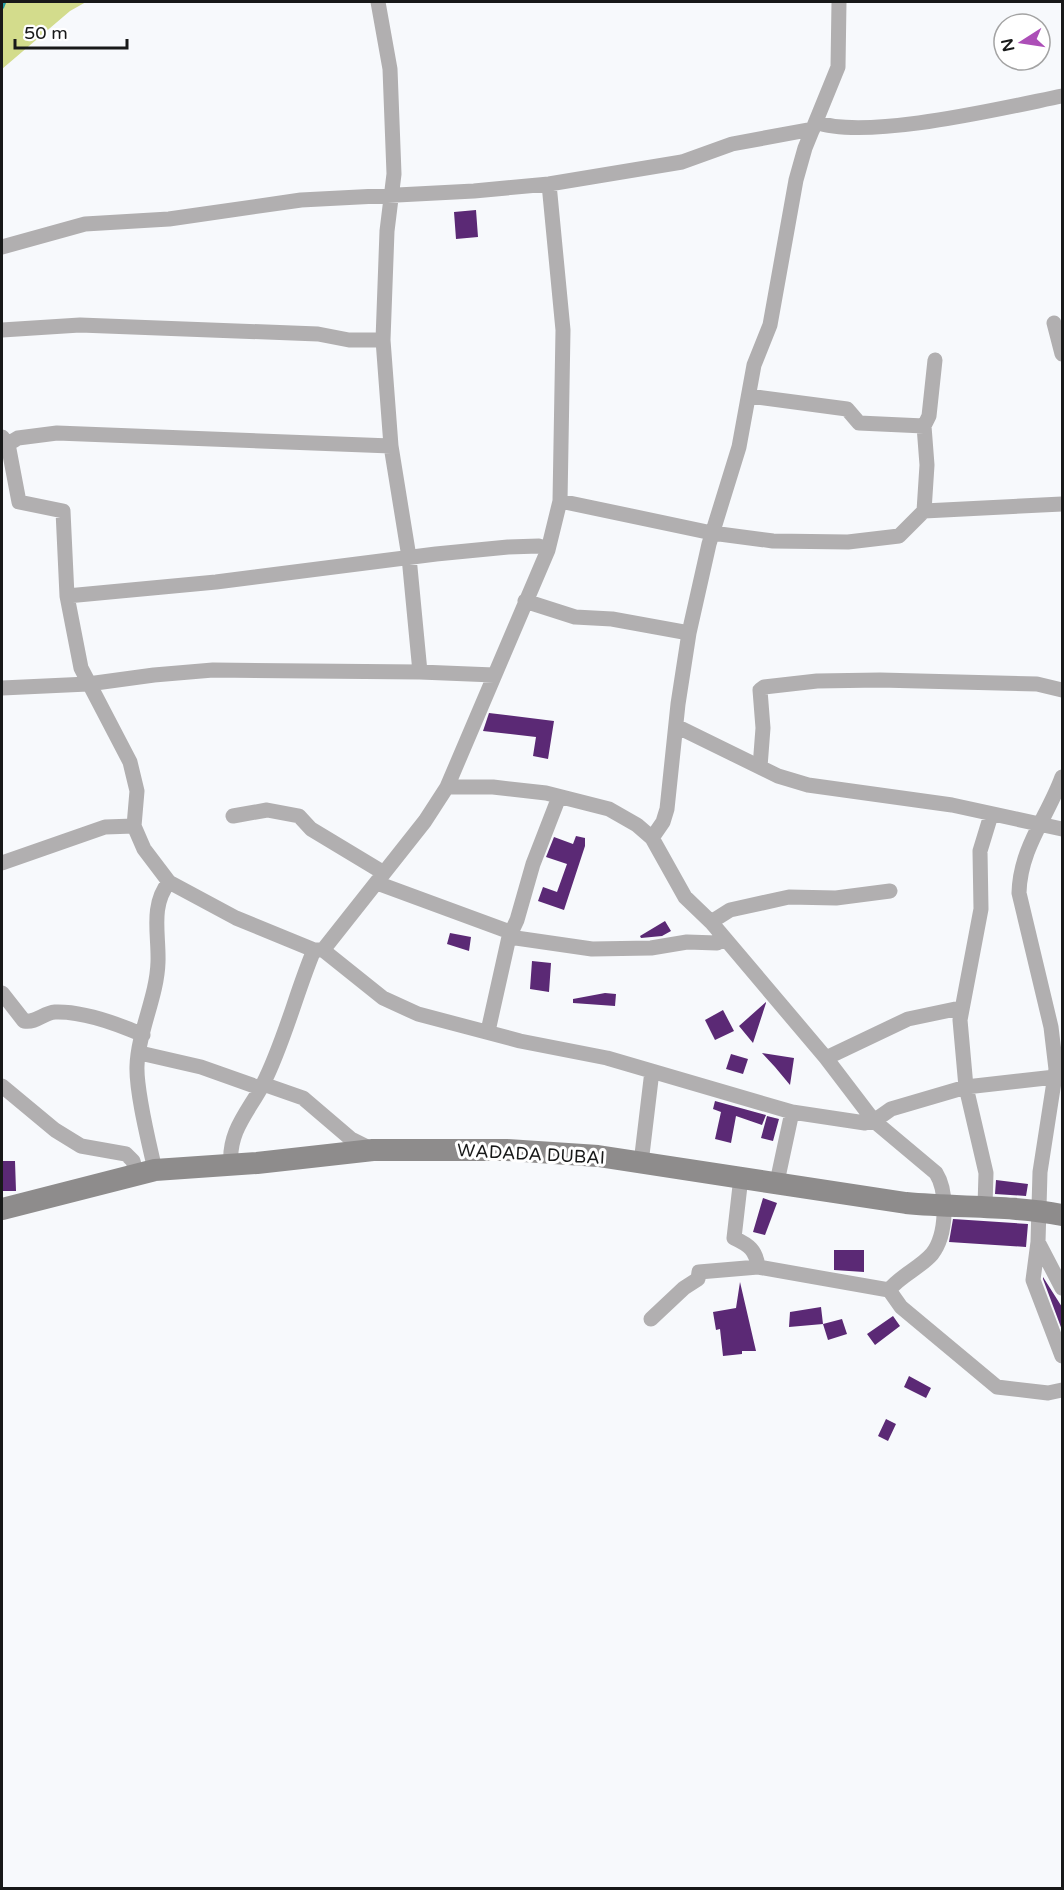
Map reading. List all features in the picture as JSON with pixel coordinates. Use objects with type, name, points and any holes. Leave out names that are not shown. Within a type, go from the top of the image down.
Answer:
[{"type":"street","points":[[378,2],[390,69],[394,174],[383,340],[391,446],[409,557],[420,672]]},
{"type":"street","points":[[652,838],[663,822],[667,809],[689,633],[712,533],[739,447],[754,365],[770,326],[796,180],[838,67],[839,2]]},
{"type":"street","points":[[2,247],[85,224],[169,219],[301,200],[474,191],[549,184],[682,162],[732,144],[815,125],[883,126],[961,117],[1062,96]]},
{"type":"street","points":[[231,1164],[231,1148],[237,1126],[262,1086],[318,950],[380,878],[447,788],[548,550],[560,501],[563,330],[549,184]]},
{"type":"street","points":[[1054,323],[1062,354]]},
{"type":"street","points":[[2,330],[80,325],[309,333],[350,340],[383,340]]},
{"type":"street","points":[[560,501],[712,533],[802,542],[858,541],[899,536],[924,510],[927,465],[924,426],[932,397],[935,360]]},
{"type":"street","points":[[749,396],[847,409],[859,423],[924,426]]},
{"type":"street","points":[[391,446],[57,433],[5,440],[20,502],[63,511],[67,596],[81,668],[130,762],[138,791],[134,826],[144,849],[169,882],[236,918],[318,950],[383,998],[418,1014],[520,1041],[607,1058],[792,1112],[851,1123],[874,1121],[891,1109],[966,1087],[1058,1072]]},
{"type":"street","points":[[924,510],[1062,504]]},
{"type":"street","points":[[67,596],[216,582],[409,557],[539,546],[548,550]]},
{"type":"street","points":[[525,601],[575,617],[612,619],[689,633]]},
{"type":"street","points":[[2,688],[88,684],[213,670],[494,675]]},
{"type":"street","points":[[760,767],[763,728],[760,696],[764,687],[817,681],[880,680],[1037,684],[1062,690]]},
{"type":"street","points":[[676,726],[778,776],[808,784],[952,805],[1062,829]]},
{"type":"street","points":[[1062,777],[1038,824],[1019,877],[1019,893],[1051,1027],[1058,1072],[1040,1172],[1038,1242],[1033,1280],[1062,1356]]},
{"type":"street","points":[[447,788],[493,787],[546,793],[609,809],[652,838],[685,897],[711,922],[826,1058],[874,1121],[936,1173],[941,1182],[943,1207],[940,1239],[932,1253],[889,1290]]},
{"type":"street","points":[[488,1031],[509,935],[517,920],[533,864],[560,797]]},
{"type":"street","points":[[233,816],[267,810],[299,816],[311,829],[380,878],[509,935],[592,949],[651,948],[687,942],[717,943],[725,939]]},
{"type":"street","points":[[985,1206],[986,1173],[966,1087],[960,1008],[977,940],[981,909],[980,851],[991,815]]},
{"type":"street","points":[[2,863],[105,827],[134,826]]},
{"type":"street","points":[[146,1173],[136,1067],[154,992],[158,962],[156,917],[160,898],[169,882]]},
{"type":"street","points":[[711,922],[730,910],[789,897],[836,898],[890,891]]},
{"type":"street","points":[[2,993],[24,1021],[33,1022],[50,1013],[72,1013],[143,1035]]},
{"type":"street","points":[[826,1058],[908,1018],[960,1008]]},
{"type":"street","points":[[140,1053],[201,1067],[303,1098],[351,1139],[373,1150]]},
{"type":"street","points":[[641,1162],[652,1071]]},
{"type":"street","points":[[2,1089],[23,1102],[55,1130],[81,1146],[126,1154],[146,1173]]},
{"type":"street","points":[[777,1182],[792,1112]]},
{"type":"street","name":"WADADA DUBAI","points":[[2,1209],[146,1173],[373,1150],[507,1150],[598,1156],[943,1207],[985,1206],[1038,1210],[1062,1215]]},
{"type":"street","points":[[741,1177],[734,1238],[752,1248],[757,1254],[758,1267]]},
{"type":"street","points":[[1038,1242],[1062,1288]]},
{"type":"street","points":[[651,1319],[684,1288],[699,1279],[699,1272],[758,1267],[889,1290],[901,1307],[997,1387],[1048,1393],[1062,1390]]},
{"type":"green space","points":[[2,2],[86,2],[70,11],[2,69]]},
{"type":"building","points":[[476,210],[478,237],[456,239],[454,212]]},
{"type":"building","points":[[489,713],[554,721],[548,759],[533,756],[536,737],[483,731]]},
{"type":"building","points":[[576,836],[585,838],[585,846],[564,910],[538,901],[543,887],[557,892],[567,864],[546,857],[554,837],[573,844]]},
{"type":"building","points":[[665,921],[671,931],[662,936],[641,938],[640,936]]},
{"type":"building","points":[[450,933],[471,937],[469,951],[447,944]]},
{"type":"building","points":[[532,961],[551,963],[549,992],[530,989]]},
{"type":"building","points":[[605,993],[616,994],[615,1006],[573,1003],[573,999]]},
{"type":"building","points":[[766,1003],[753,1043],[739,1026]]},
{"type":"building","points":[[723,1010],[734,1031],[715,1040],[705,1020]]},
{"type":"building","points":[[762,1053],[794,1058],[790,1085],[775,1067]]},
{"type":"building","points":[[731,1054],[748,1059],[743,1074],[726,1069]]},
{"type":"building","points":[[715,1101],[766,1115],[762,1125],[736,1116],[731,1143],[715,1139],[721,1112],[713,1109]]},
{"type":"building","points":[[767,1116],[779,1119],[773,1141],[761,1138]]},
{"type":"building","points":[[2,1161],[15,1161],[16,1191],[2,1191]]},
{"type":"building","points":[[996,1180],[1028,1184],[1026,1196],[995,1194]]},
{"type":"building","points":[[763,1198],[777,1203],[765,1235],[753,1232]]},
{"type":"building","points":[[953,1219],[1028,1224],[1026,1247],[949,1242]]},
{"type":"building","points":[[834,1250],[864,1250],[864,1272],[834,1270]]},
{"type":"building","points":[[1043,1277],[1062,1307],[1062,1330],[1043,1279]]},
{"type":"building","points":[[740,1282],[756,1351],[742,1351],[742,1354],[723,1356],[720,1329],[716,1330],[713,1312],[736,1308]]},
{"type":"building","points":[[821,1307],[823,1324],[789,1327],[790,1312]]},
{"type":"building","points":[[893,1316],[900,1326],[875,1345],[867,1334]]},
{"type":"building","points":[[842,1319],[847,1334],[828,1340],[823,1324]]},
{"type":"building","points":[[909,1376],[931,1388],[926,1398],[904,1387]]},
{"type":"building","points":[[886,1419],[896,1424],[888,1441],[878,1436]]},
{"type":"waterway","points":[[2,7],[4,2]]}]
